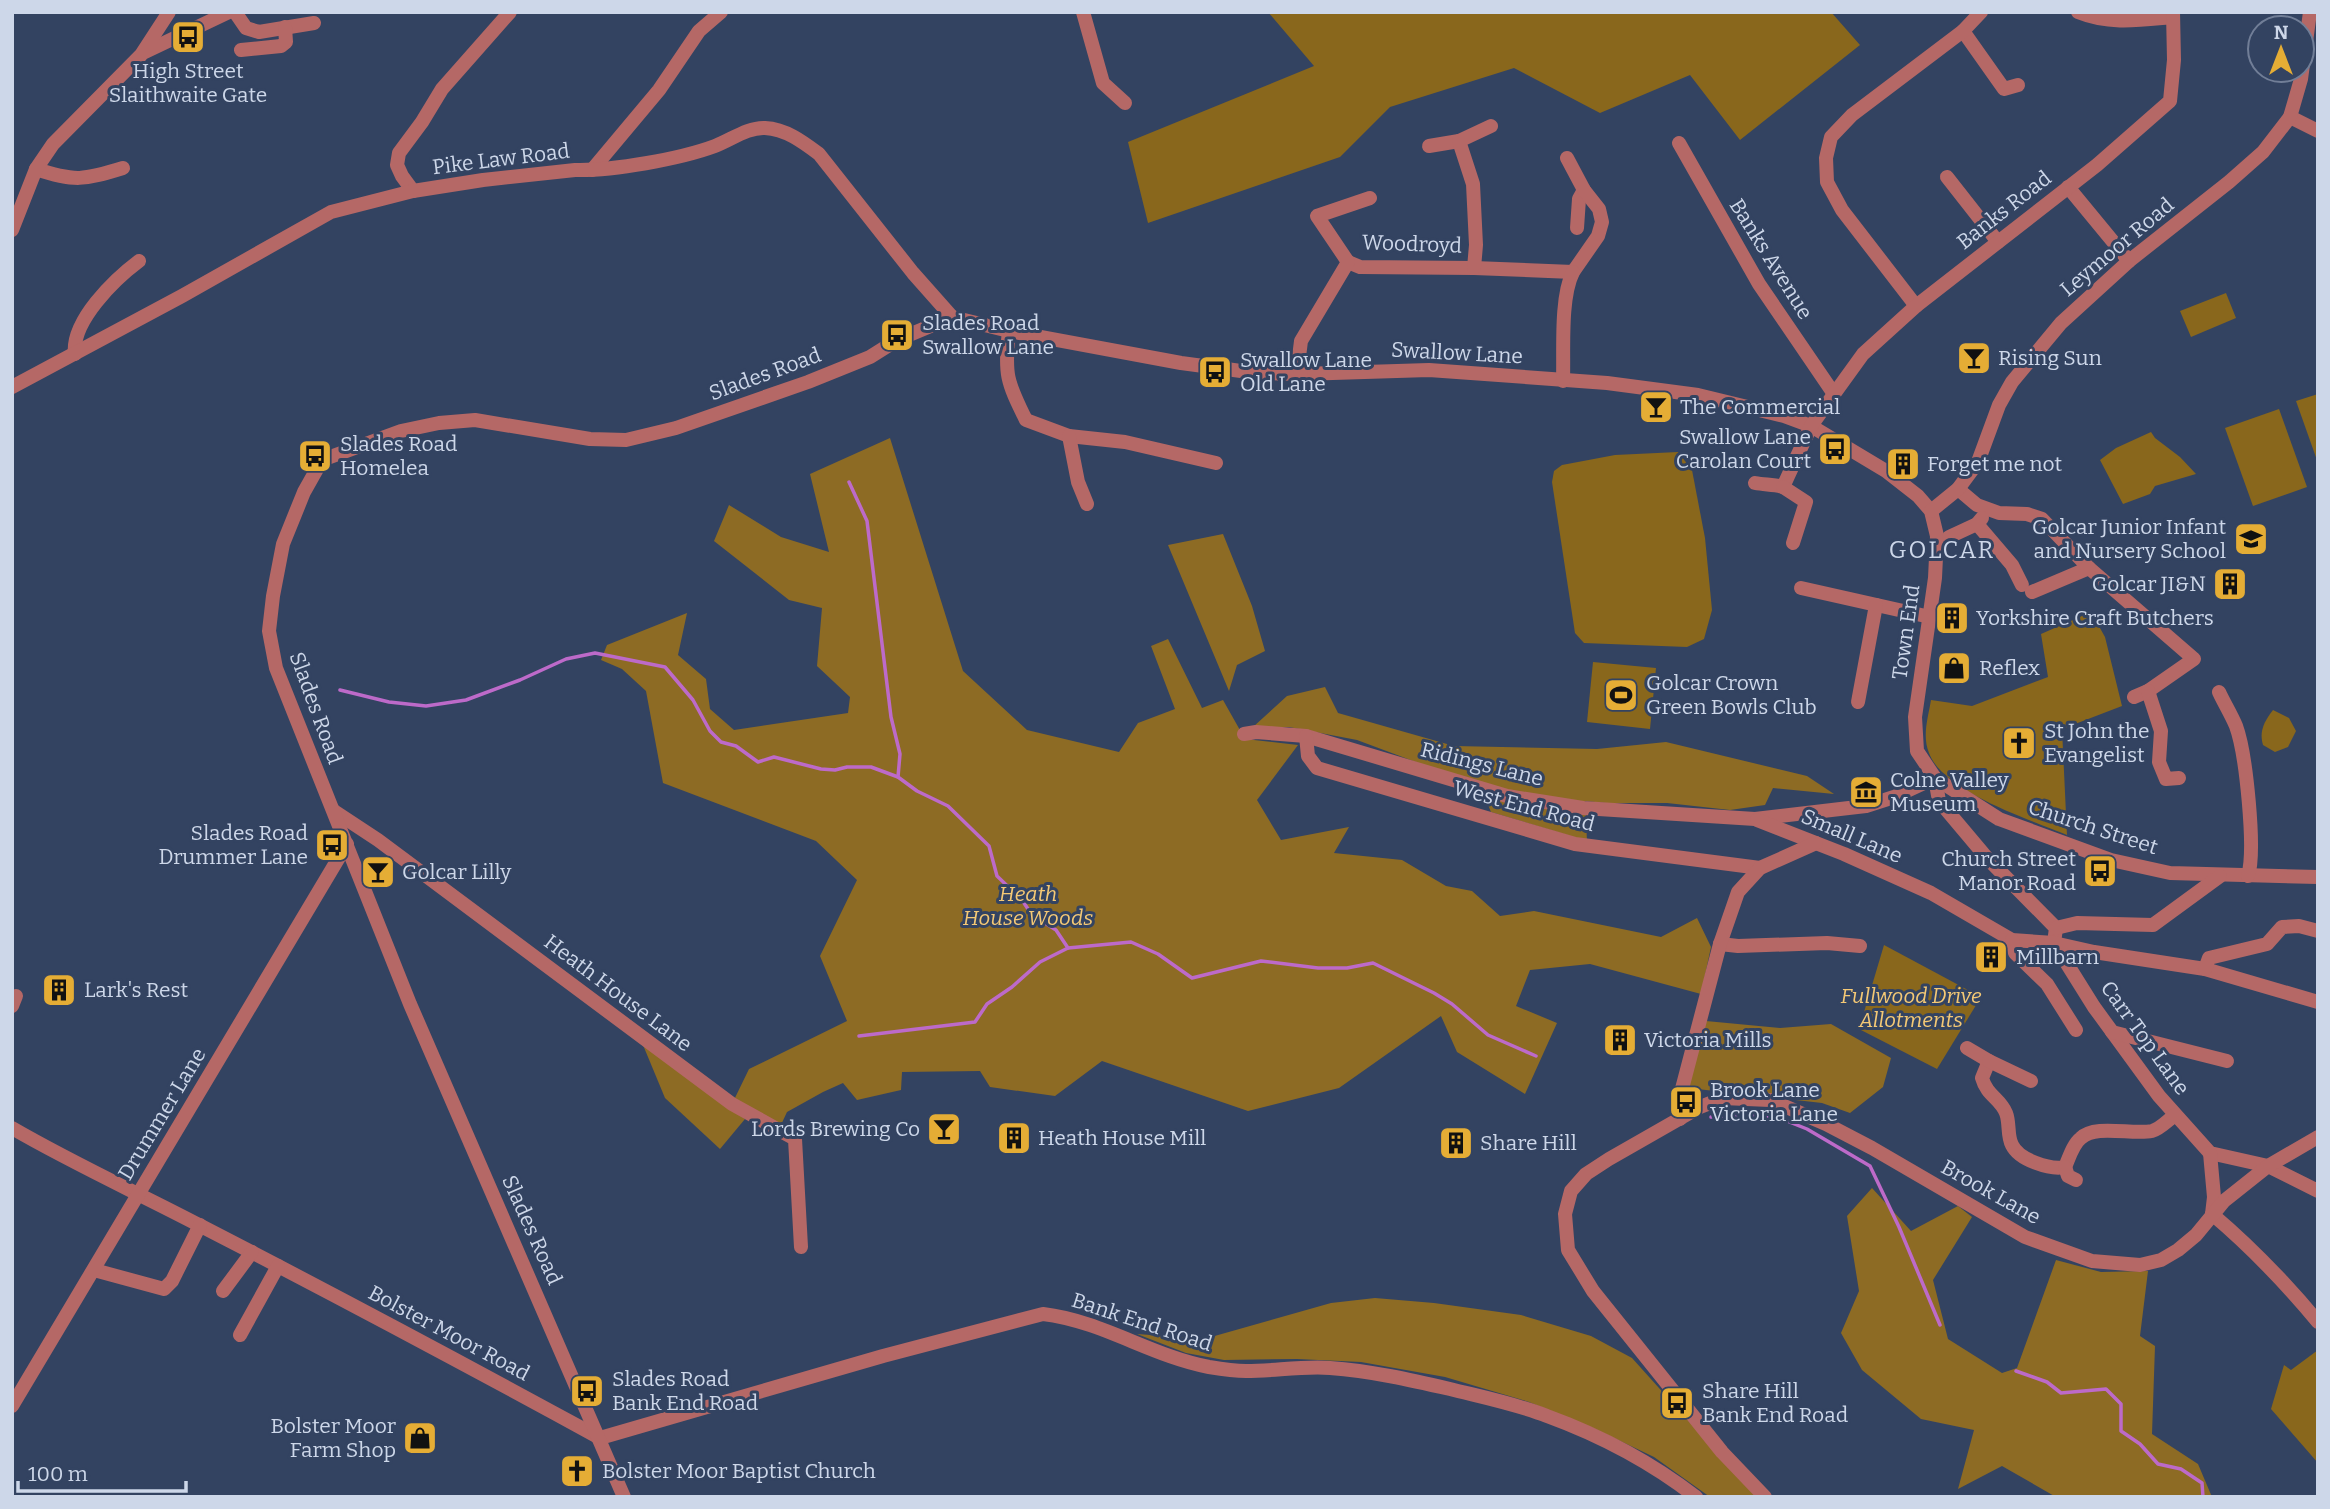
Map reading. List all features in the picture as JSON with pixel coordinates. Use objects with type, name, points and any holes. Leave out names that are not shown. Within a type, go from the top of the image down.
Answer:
[{"type":"street","points":[[12,230],[36,169],[52,144],[141,55],[169,12]]},
{"type":"street","points":[[141,55],[229,12]]},
{"type":"street","points":[[235,12],[246,28],[259,32],[314,23]]},
{"type":"street","points":[[413,191],[397,165],[400,153],[442,89],[510,12]]},
{"type":"street","points":[[592,170],[659,90],[699,31],[721,12]]},
{"type":"street","points":[[1083,12],[1103,83],[1125,103]]},
{"type":"street","points":[[1916,306],[1842,209],[1827,182],[1826,158],[1831,137],[1852,115],[1963,31],[1981,12]]},
{"type":"street","points":[[2078,12],[2096,19],[2119,22],[2173,15]]},
{"type":"street","name":"Leymoor Road","points":[[1931,511],[1958,489],[1978,462],[1999,405],[2011,382],[2061,323],[2129,261],[2230,182],[2263,152],[2290,117],[2301,79],[2311,12]]},
{"type":"street","name":"Banks Road","points":[[1783,487],[1811,426],[1863,354],[1916,306],[2135,134],[2170,102],[2174,60],[2173,15]]},
{"type":"street","points":[[241,50],[281,46],[286,42],[285,27]]},
{"type":"street","points":[[1963,31],[2007,90]]},
{"type":"street","points":[[2290,117],[2318,131]]},
{"type":"street","points":[[1429,146],[1459,141],[1491,126]]},
{"type":"street","name":"Pike Law Road","points":[[12,387],[331,212],[413,191],[483,180],[592,170],[679,156],[714,146],[756,128],[769,128],[799,138],[819,154],[913,273],[952,317]]},
{"type":"street","name":"Woodroyd","points":[[1459,141],[1473,184],[1476,245],[1474,268]]},
{"type":"street","name":"Banks Avenue","points":[[1679,143],[1759,284],[1834,394]]},
{"type":"street","points":[[1563,382],[1568,282],[1598,236],[1602,222],[1599,209],[1584,190],[1567,158]]},
{"type":"street","points":[[36,169],[62,178],[89,178],[123,168]]},
{"type":"street","points":[[1947,177],[1998,242]]},
{"type":"street","points":[[2068,187],[2129,261]]},
{"type":"street","points":[[1577,228],[1580,199],[1584,190]]},
{"type":"street","name":"Woodroyd","points":[[1370,198],[1317,216],[1348,262],[1360,267],[1573,272]]},
{"type":"street","points":[[75,354],[77,331],[85,319],[121,274],[139,261]]},
{"type":"street","name":"Woodroyd","points":[[1301,374],[1301,341],[1348,262]]},
{"type":"street","name":"Swallow Lane","points":[[952,317],[1009,331],[1181,363],[1256,373],[1429,370],[1563,382],[1607,383],[1698,395],[1784,416],[1811,426],[1886,471],[1918,496],[1931,511]]},
{"type":"street","name":"Slades Road","points":[[624,1497],[410,1004],[276,668],[269,631],[272,596],[283,544],[304,492],[322,460],[401,432],[439,423],[475,419],[590,439],[626,440],[676,428],[808,382],[870,357],[897,341],[952,317]]},
{"type":"street","points":[[1009,331],[1005,361],[1009,386],[1026,421],[1069,436],[1125,442],[1216,463]]},
{"type":"street","points":[[1069,436],[1078,482],[1087,504]]},
{"type":"street","points":[[1755,483],[1776,484],[1806,502],[1793,543]]},
{"type":"street","points":[[1958,489],[1977,505],[1999,513],[2027,514],[2042,519],[2089,568],[2194,659],[2141,694],[2161,731],[2159,762],[2166,779],[2179,778]]},
{"type":"street","points":[[1949,537],[1977,524],[1989,509]]},
{"type":"street","name":"Town End","points":[[1915,717],[1936,578],[1937,536],[1931,511]]},
{"type":"street","points":[[1977,524],[2012,565],[2027,588],[2089,568]]},
{"type":"street","points":[[1801,588],[1930,617]]},
{"type":"street","points":[[1858,702],[1876,606]]},
{"type":"street","points":[[2219,692],[2236,728],[2244,767],[2251,828],[2251,866],[2248,876]]},
{"type":"street","name":"Church Street","points":[[1915,717],[1917,751],[1935,778],[1999,819],[2111,860],[2170,873],[2318,877]]},
{"type":"street","name":"Ridings Lane","points":[[1244,734],[1256,732],[1306,736],[1507,796],[1583,808],[1755,819]]},
{"type":"street","name":"West End Road","points":[[1306,736],[1308,756],[1317,768],[1575,845],[1760,867]]},
{"type":"street","points":[[1755,819],[1867,806],[1935,778]]},
{"type":"street","name":"Carr Top Lane","points":[[1935,778],[1939,802],[2055,936],[2112,1032],[2175,1115],[2210,1153]]},
{"type":"street","name":"Heath House Lane","points":[[333,810],[389,848],[722,1096],[796,1139],[801,1247]]},
{"type":"street","name":"Small Lane","points":[[1755,819],[1931,893],[2012,940]]},
{"type":"street","points":[[1765,1497],[1722,1451],[1593,1291],[1568,1250],[1564,1214],[1571,1191],[1582,1178],[1609,1159],[1680,1119],[1678,1104],[1720,944],[1738,892],[1760,867],[1816,843]]},
{"type":"street","name":"Drummer Lane","points":[[12,1406],[347,844]]},
{"type":"street","points":[[2076,1030],[2048,984],[2014,953],[2012,940],[2055,936],[2077,923],[2154,925],[2220,876]]},
{"type":"street","points":[[2205,969],[2209,958],[2267,944],[2282,927],[2299,926],[2318,931]]},
{"type":"street","points":[[2055,936],[2094,952],[2205,969],[2318,1002]]},
{"type":"street","points":[[1720,944],[1738,946],[1827,943],[1860,946]]},
{"type":"street","points":[[2112,1032],[2227,1061]]},
{"type":"street","points":[[1967,1048],[2031,1081]]},
{"type":"street","points":[[1989,1061],[1982,1078],[1986,1090],[1998,1100],[2007,1113],[2011,1143],[2018,1154],[2055,1169],[2065,1167]]},
{"type":"street","name":"Brook Lane","points":[[1680,1119],[1723,1098],[1770,1100],[1826,1124],[1884,1155],[2025,1237],[2092,1261],[2140,1265],[2161,1260],[2196,1235],[2224,1201],[2268,1166],[2318,1137]]},
{"type":"street","points":[[2076,1180],[2068,1176],[2065,1167],[2079,1139],[2088,1133],[2155,1130],[2175,1115]]},
{"type":"street","name":"Bolster Moor Road","points":[[12,1128],[600,1438]]},
{"type":"street","points":[[2318,1191],[2268,1166],[2210,1153],[2214,1197],[2212,1214],[2288,1286],[2318,1322]]},
{"type":"street","points":[[94,1270],[164,1289],[172,1280],[200,1225]]},
{"type":"street","points":[[223,1291],[251,1252]]},
{"type":"street","points":[[240,1335],[278,1266]]},
{"type":"street","name":"Bank End Road","points":[[600,1438],[883,1356],[1043,1314],[1062,1316],[1106,1329],[1182,1362],[1244,1371],[1330,1368],[1408,1379],[1547,1415],[1631,1454],[1696,1497]]},
{"type":"green space","points":[[1268,12],[1831,12],[1860,45],[1740,140],[1690,75],[1600,113],[1514,68],[1390,107],[1340,157],[1148,223],[1128,142],[1314,66]]},
{"type":"green space","points":[[2226,293],[2236,318],[2191,337],[2180,311]]},
{"type":"green space","points":[[2318,394],[2318,463],[2296,401]]},
{"type":"green space","points":[[2279,409],[2307,487],[2253,506],[2225,428]]},
{"type":"green space","points":[[2151,432],[2196,474],[2155,486],[2150,494],[2123,504],[2100,460],[2116,448]]},
{"type":"green space","name":"Heath House Woods","points":[[890,438],[963,671],[1027,730],[1119,752],[1138,723],[1175,709],[1151,646],[1168,639],[1202,708],[1223,700],[1245,739],[1298,745],[1257,800],[1281,840],[1349,827],[1334,853],[1402,860],[1446,886],[1472,891],[1500,916],[1534,911],[1661,937],[1697,918],[1711,947],[1701,994],[1590,964],[1530,970],[1516,1006],[1557,1023],[1525,1094],[1457,1052],[1441,1016],[1339,1088],[1248,1111],[1102,1061],[1055,1096],[990,1087],[980,1071],[902,1072],[901,1090],[857,1100],[843,1083],[787,1112],[780,1127],[732,1104],[749,1069],[847,1021],[820,956],[857,880],[816,841],[663,783],[646,691],[622,669],[601,660],[607,645],[687,613],[678,655],[706,679],[710,709],[734,730],[848,713],[850,697],[817,666],[822,608],[789,600],[714,541],[729,505],[781,537],[829,552],[810,474]]},
{"type":"green space","points":[[1678,452],[1692,470],[1705,538],[1712,610],[1704,639],[1687,647],[1584,643],[1575,633],[1552,482],[1554,471],[1562,465],[1615,455]]},
{"type":"green space","points":[[1223,534],[1252,606],[1265,651],[1237,665],[1229,691],[1168,545]]},
{"type":"green space","points":[[2091,612],[2105,637],[2122,706],[2062,729],[2067,835],[2011,813],[1951,780],[1937,767],[1929,753],[1926,727],[1931,700],[1972,706],[2048,677],[2041,634]]},
{"type":"green space","name":"Golcar Crown Green Bowls Club","points":[[1593,662],[1656,668],[1650,729],[1587,722]]},
{"type":"green space","points":[[1325,687],[1338,713],[1454,746],[1597,749],[1666,742],[1807,776],[1834,794],[1773,788],[1765,805],[1730,810],[1667,803],[1585,801],[1587,841],[1491,812],[1480,786],[1357,740],[1289,727],[1253,727],[1287,696]]},
{"type":"green space","points":[[2273,710],[2289,718],[2296,731],[2288,747],[2275,752],[2263,745],[2262,735]]},
{"type":"green space","name":"Fullwood Drive Allotments","points":[[1884,945],[1981,997],[1937,1069],[1859,1029]]},
{"type":"green space","points":[[1706,1021],[1780,1028],[1831,1024],[1891,1058],[1883,1087],[1850,1113],[1822,1103],[1688,1088]]},
{"type":"green space","points":[[643,1045],[745,1119],[720,1149],[665,1098]]},
{"type":"green space","points":[[1872,1188],[1911,1231],[1958,1206],[1972,1217],[1933,1280],[1948,1339],[2002,1373],[2017,1368],[2056,1260],[2101,1272],[2148,1271],[2140,1336],[2155,1346],[2152,1434],[2198,1464],[2212,1497],[2056,1497],[2002,1466],[1958,1489],[1974,1430],[1921,1419],[1862,1370],[1841,1333],[1859,1291],[1847,1216]]},
{"type":"green space","points":[[1375,1298],[1521,1315],[1591,1336],[1632,1358],[1757,1497],[1710,1497],[1654,1457],[1593,1428],[1529,1402],[1445,1377],[1361,1362],[1224,1360],[1186,1353],[1137,1334],[1204,1339],[1331,1303]]},
{"type":"green space","points":[[2318,1350],[2318,1463],[2271,1409],[2284,1365],[2291,1370]]},
{"type":"waterway","points":[[849,482],[867,521],[891,717],[900,754],[898,777]]},
{"type":"waterway","points":[[340,690],[389,702],[426,706],[466,700],[566,659],[595,653],[665,667],[693,700],[710,731],[721,742],[736,746],[758,762],[774,757],[821,769],[871,767],[898,777],[917,791],[948,806],[989,846],[997,876],[1022,900],[1032,915],[1056,930],[1068,948],[1131,942],[1158,954],[1192,978],[1261,961],[1318,968],[1347,968],[1373,963],[1452,1004],[1488,1035],[1536,1056]]},
{"type":"waterway","points":[[859,1036],[975,1022],[987,1004],[1012,987],[1040,962],[1068,948]]},
{"type":"waterway","points":[[1711,1117],[1745,1114],[1777,1117],[1807,1129],[1870,1166],[1940,1325]]},
{"type":"waterway","points":[[2016,1371],[2047,1382],[2061,1393],[2106,1389],[2121,1404],[2121,1431],[2140,1444],[2158,1464],[2181,1469],[2202,1483],[2203,1497]]},
{"type":"place","name":"High Street Slaithwaite Gate","points":[[188,37]]},
{"type":"place","name":"Slades Road Swallow Lane","points":[[897,335]]},
{"type":"place","name":"Rising Sun","points":[[1974,358]]},
{"type":"place","name":"Swallow Lane Old Lane","points":[[1215,372]]},
{"type":"place","name":"The Commercial","points":[[1656,407]]},
{"type":"place","name":"Swallow Lane Carolan Court","points":[[1835,449]]},
{"type":"place","name":"Slades Road Homelea","points":[[315,456]]},
{"type":"place","name":"Forget me not","points":[[1903,464]]},
{"type":"place","name":"Golcar Junior Infant and Nursery School","points":[[2251,539]]},
{"type":"place","name":"Golcar JI&N","points":[[2230,584]]},
{"type":"place","name":"Yorkshire Craft Butchers","points":[[1952,618]]},
{"type":"place","name":"Reflex","points":[[1954,668]]},
{"type":"place","name":"Golcar Crown Green Bowls Club","points":[[1621,695]]},
{"type":"place","name":"St John the Evangelist","points":[[2019,743]]},
{"type":"place","name":"Colne Valley Museum","points":[[1866,792]]},
{"type":"place","name":"Slades Road Drummer Lane","points":[[332,845]]},
{"type":"place","name":"Church Street Manor Road","points":[[2100,871]]},
{"type":"place","name":"Golcar Lilly","points":[[378,872]]},
{"type":"place","name":"Millbarn","points":[[1991,957]]},
{"type":"place","name":"Lark's Rest","points":[[59,990]]},
{"type":"place","name":"Victoria Mills","points":[[1620,1040]]},
{"type":"place","name":"Brook Lane Victoria Lane","points":[[1686,1102]]},
{"type":"place","name":"Lords Brewing Co","points":[[944,1129]]},
{"type":"place","name":"Heath House Mill","points":[[1014,1138]]},
{"type":"place","name":"Share Hill","points":[[1456,1143]]},
{"type":"place","name":"Slades Road Bank End Road","points":[[587,1391]]},
{"type":"place","name":"Share Hill Bank End Road","points":[[1677,1403]]},
{"type":"place","name":"Bolster Moor Farm Shop","points":[[420,1438]]},
{"type":"place","name":"Bolster Moor Baptist Church","points":[[577,1471]]},
{"type":"district","name":"GOLCAR","points":[[1942,550]]}]
